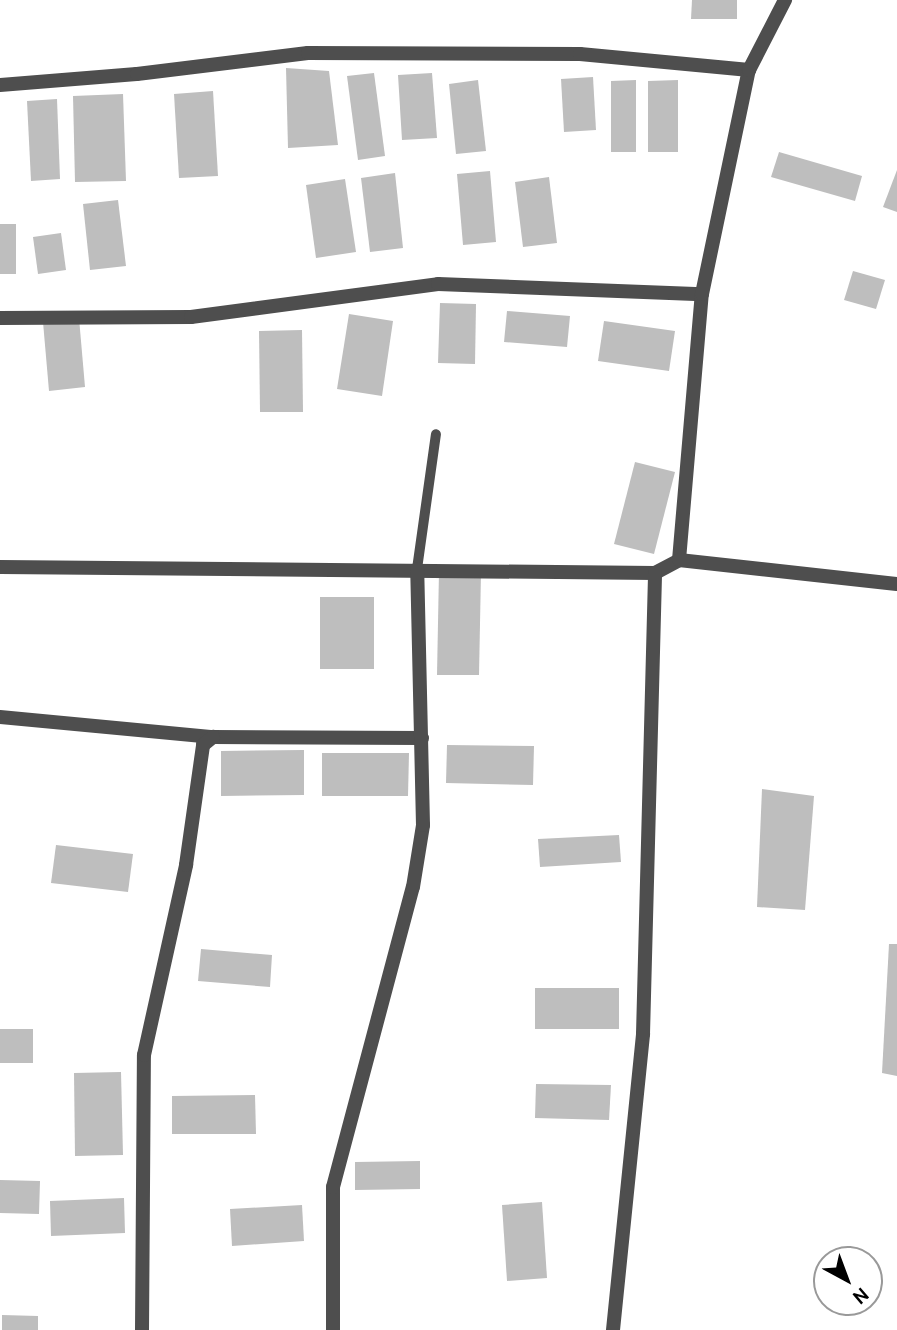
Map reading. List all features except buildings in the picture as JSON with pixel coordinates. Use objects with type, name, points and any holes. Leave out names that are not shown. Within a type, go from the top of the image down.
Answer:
[{"type":"street","points":[[679,560],[702,294],[749,70],[785,0]]},
{"type":"street","points":[[0,85],[136,74],[308,52],[580,54],[749,70]]},
{"type":"street","points":[[0,318],[191,317],[438,284],[702,294]]},
{"type":"street","points":[[0,567],[655,573],[679,560],[897,584]]},
{"type":"street","points":[[333,1330],[333,1187],[414,887],[423,825],[417,569]]},
{"type":"street","points":[[613,1330],[643,1034],[655,573]]},
{"type":"street","points":[[0,717],[213,737],[422,738]]},
{"type":"street","points":[[142,1330],[145,1055],[186,866],[204,745],[213,737]]},
{"type":"lane","points":[[417,569],[436,434]]}]
